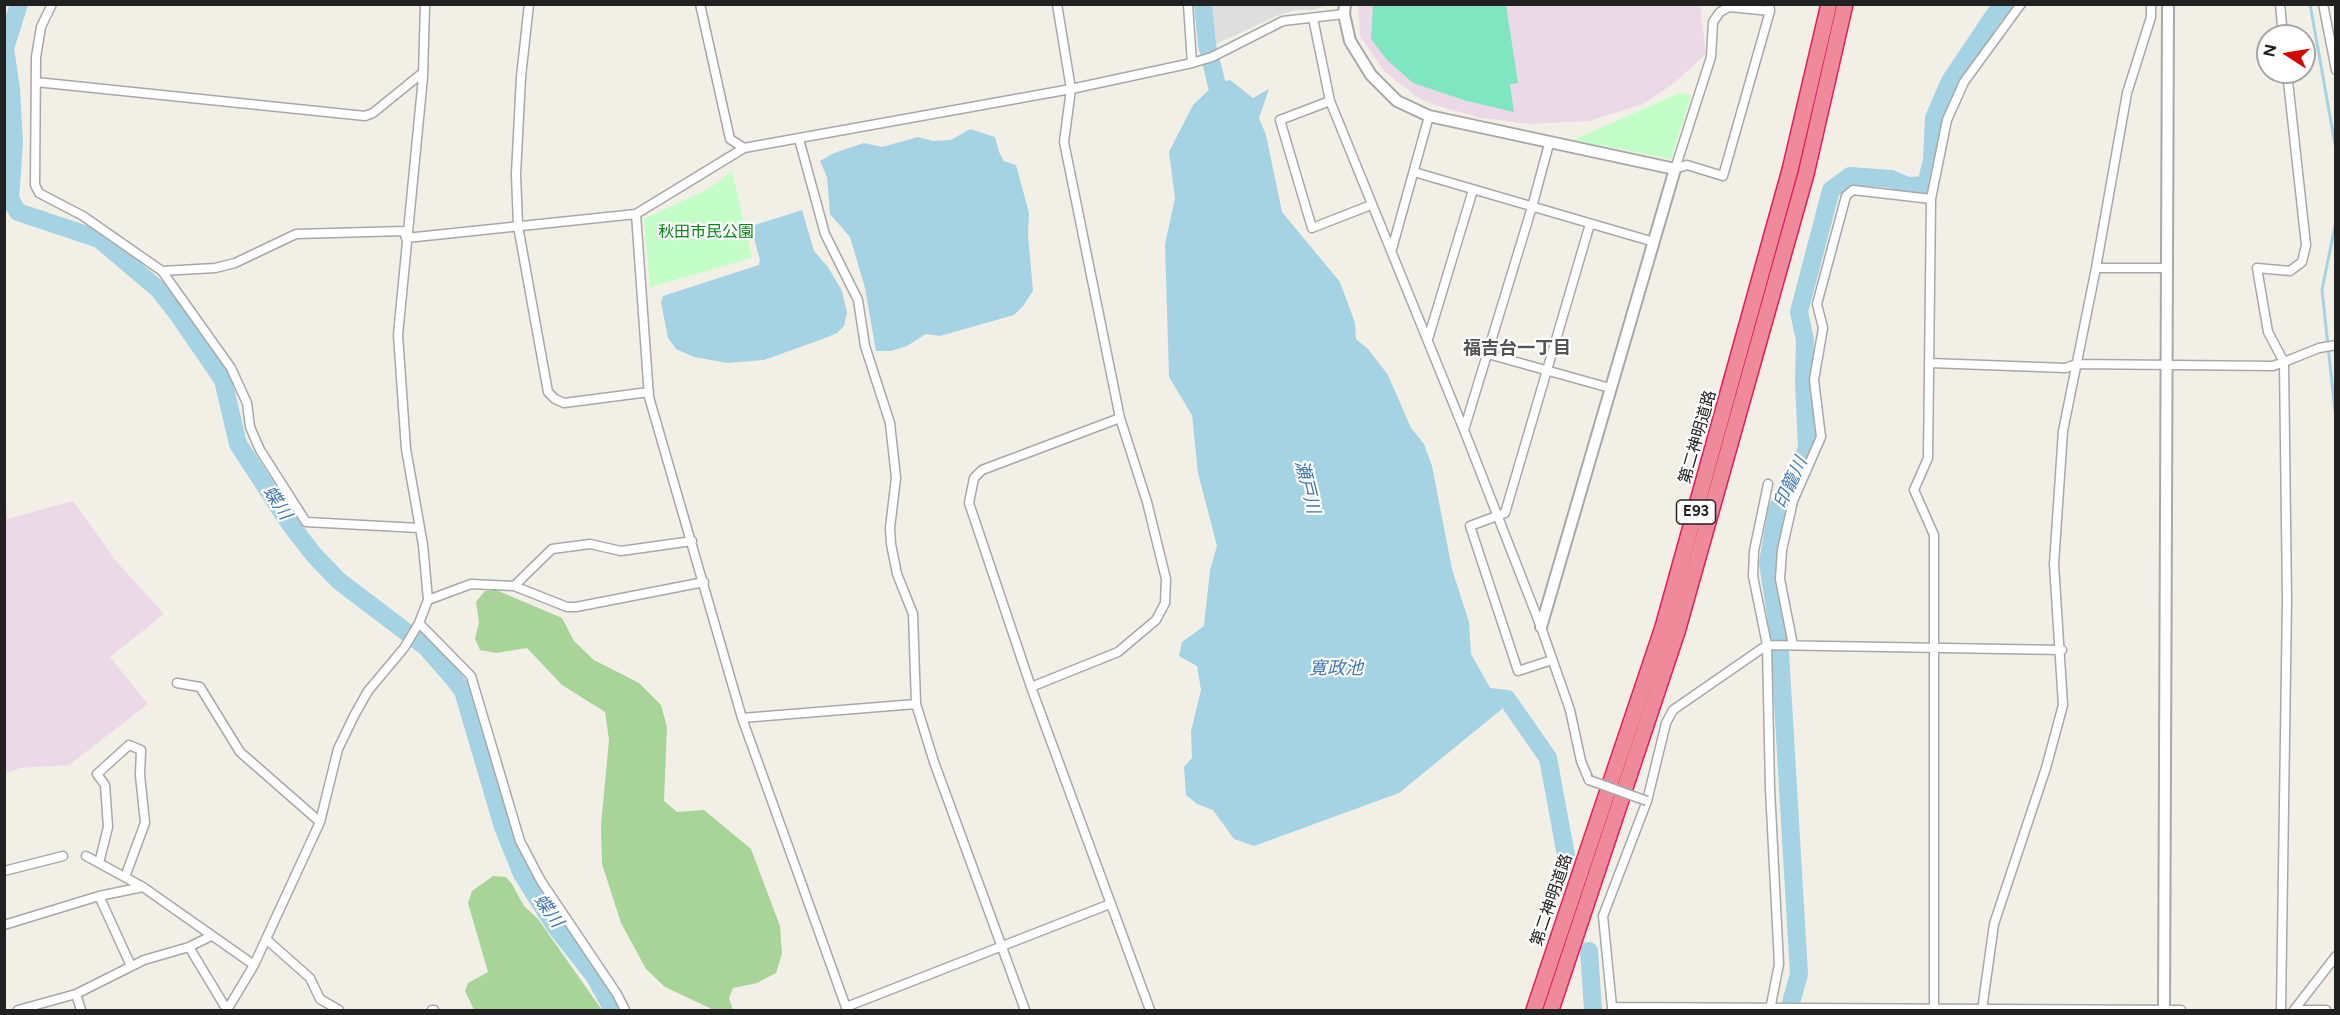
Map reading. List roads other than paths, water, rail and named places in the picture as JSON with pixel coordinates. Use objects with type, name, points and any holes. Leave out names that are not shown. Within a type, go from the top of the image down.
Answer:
[{"type":"highway","name":"第二神明道路","points":[[1534,1011],[1663,627],[1790,170],[1829,4]]},
{"type":"highway","name":"第二神明道路","points":[[1551,1011],[1677,632],[1803,185],[1845,4]]},
{"type":"street","points":[[52,4],[41,27],[36,81],[35,186],[39,193],[83,216],[162,270],[231,368],[247,403],[250,427],[260,450],[306,522],[419,528]]},
{"type":"street","points":[[189,947],[227,1010],[254,965],[320,822],[338,749],[355,714],[368,691],[404,648],[419,623],[428,600],[423,545],[406,448],[398,370],[398,335],[425,4]]},
{"type":"street","points":[[529,4],[516,174],[518,226],[548,392],[555,399],[564,403],[649,392]]},
{"type":"street","points":[[700,4],[730,139],[744,148]]},
{"type":"street","points":[[1031,687],[1118,652],[1156,620],[1165,603],[1166,579],[1147,501],[1120,418],[1064,142],[1071,90],[1057,4]]},
{"type":"street","points":[[1188,4],[1192,63]]},
{"type":"street","points":[[1934,1010],[1934,535],[1914,490],[1928,458],[1931,199],[1947,120],[1964,82],[2021,4]]},
{"type":"street","points":[[1982,1010],[1994,924],[2046,768],[2064,705],[2062,650],[2054,564],[2063,431],[2096,268],[2127,93],[2151,17],[2151,4]]},
{"type":"street","points":[[2164,1010],[2168,4]]},
{"type":"street","points":[[2280,4],[2282,24]]},
{"type":"street","points":[[2324,4],[2336,70]]},
{"type":"street","points":[[406,238],[636,214],[744,148],[1071,90],[1192,63],[1212,57],[1283,21],[1313,18],[1344,9],[1350,41],[1371,75],[1396,101],[1429,116],[1549,144],[1675,169],[1687,165],[1723,176],[1770,8],[1729,7],[1720,12],[1713,22],[1711,57],[1675,169],[1541,627]]},
{"type":"street","points":[[1313,18],[1330,102],[1371,205],[1392,249],[1541,627],[1570,710],[1581,761],[1589,780],[1647,801]]},
{"type":"street","points":[[36,81],[365,116],[373,113],[421,74]]},
{"type":"street","points":[[2282,1011],[2287,600],[2284,362],[2268,332],[2256,268],[2290,271],[2302,262],[2306,245],[2288,84]]},
{"type":"street","points":[[1330,102],[1280,120],[1312,228],[1371,205]]},
{"type":"street","points":[[1392,249],[1429,116]]},
{"type":"street","points":[[799,139],[825,234],[858,300],[865,346],[890,423],[896,478],[890,528],[891,544],[897,574],[913,614],[916,704],[934,762],[1025,1011]]},
{"type":"street","points":[[1464,430],[1549,144]]},
{"type":"street","points":[[1414,172],[1654,242]]},
{"type":"street","points":[[1428,340],[1473,190]]},
{"type":"street","points":[[1793,645],[1780,579],[1782,550],[1793,501],[1821,437],[1814,380],[1822,328],[1817,304],[1846,196],[1852,190],[1931,199]]},
{"type":"street","points":[[636,214],[649,392],[742,718],[846,1009],[1001,944],[1110,903]]},
{"type":"street","points":[[1552,660],[1518,671],[1470,526],[1505,513],[1590,224]]},
{"type":"street","points":[[162,270],[215,268],[235,263],[296,234],[404,231],[406,238]]},
{"type":"street","points":[[2096,268],[2166,268]]},
{"type":"street","points":[[1930,363],[2067,368],[2076,364],[2272,366],[2319,348],[2336,345]]},
{"type":"street","points":[[1488,354],[1610,388]]},
{"type":"street","points":[[1120,418],[982,470],[974,478],[969,503],[1031,687],[1150,1011]]},
{"type":"street","points":[[1768,484],[1754,551],[1753,576],[1767,645],[1770,789],[1779,964],[1770,1010]]},
{"type":"street","points":[[514,586],[552,549],[590,544],[621,551],[692,541]]},
{"type":"street","points":[[428,600],[471,584],[514,586],[567,607],[576,607],[704,582]]},
{"type":"street","points":[[419,623],[471,676],[520,841],[541,881],[617,994],[625,1011]]},
{"type":"street","points":[[2062,650],[1934,646],[1767,645],[1673,710],[1666,723],[1647,801],[1604,916],[1612,1009],[2181,1011]]},
{"type":"street","points":[[177,683],[200,687],[240,752],[320,822]]},
{"type":"street","points":[[742,718],[916,704]]},
{"type":"street","points":[[99,863],[108,827],[105,785],[97,774],[129,745],[141,750],[140,775],[145,823],[125,877]]},
{"type":"street","points":[[4,871],[63,856]]},
{"type":"street","points":[[86,856],[142,887],[254,965]]},
{"type":"street","points":[[4,925],[99,896],[142,887]]},
{"type":"street","points":[[99,896],[131,966]]},
{"type":"street","points":[[18,1011],[76,994],[131,966],[189,947],[211,936]]},
{"type":"street","points":[[266,939],[310,978],[320,999],[339,1011]]},
{"type":"street","points":[[2295,1010],[2336,956]]},
{"type":"street","points":[[76,994],[81,1011]]},
{"type":"street","points":[[2295,1010],[2326,1011]]},
{"type":"water","name":"寛政池","points":[[1230,80],[1253,98],[1269,89],[1259,118],[1266,135],[1282,212],[1340,282],[1355,323],[1356,339],[1368,349],[1388,375],[1411,428],[1424,444],[1432,466],[1452,569],[1469,622],[1471,654],[1502,709],[1399,793],[1254,846],[1234,839],[1213,810],[1197,804],[1186,795],[1184,767],[1192,758],[1191,731],[1201,690],[1197,666],[1179,656],[1182,642],[1204,626],[1210,570],[1217,546],[1198,473],[1192,415],[1169,377],[1165,244],[1175,198],[1169,152],[1193,105],[1217,82]]},
{"type":"water","points":[[970,129],[995,137],[1004,161],[1016,165],[1029,213],[1028,235],[1033,291],[1014,315],[940,336],[926,334],[907,346],[891,351],[876,351],[865,288],[850,237],[830,214],[827,177],[820,161],[834,153],[864,143],[882,147],[918,137],[933,141],[951,140]]},
{"type":"water","points":[[802,210],[814,251],[828,267],[842,291],[847,313],[844,326],[837,333],[764,360],[728,363],[694,357],[676,349],[668,338],[661,302],[663,296],[759,265],[760,260],[751,228]]},
{"type":"waterway","name":"蝶川","points":[[19,4],[5,48],[11,89],[14,143],[10,199],[18,212],[99,239],[159,290],[223,380],[238,444],[290,524],[314,555],[339,581],[426,647],[463,691],[503,827],[522,874],[555,926],[595,977],[613,1010]]},
{"type":"waterway","name":"瀬戸川","points":[[1203,4],[1207,45],[1222,106]]},
{"type":"waterway","name":"印籠川","points":[[1789,1010],[1799,974],[1779,635],[1768,563],[1777,509],[1807,449],[1805,340],[1799,312],[1831,190],[1850,176],[1891,179],[1908,186],[1926,185],[1932,160],[1934,118],[1950,81],[1995,14],[2006,4]]},
{"type":"waterway","points":[[2310,4],[2336,150]]},
{"type":"waterway","points":[[2336,221],[2322,290],[2336,420]]},
{"type":"waterway","name":"瀬戸川","points":[[1472,695],[1507,699],[1548,758],[1566,855]]},
{"type":"waterway","name":"瀬戸川","points":[[1589,951],[1593,1010]]},
{"type":"district","name":"福吉台一丁目","points":[[1517,349]]},
{"type":"park label","name":"秋田市民公園","points":[[706,232]]}]
